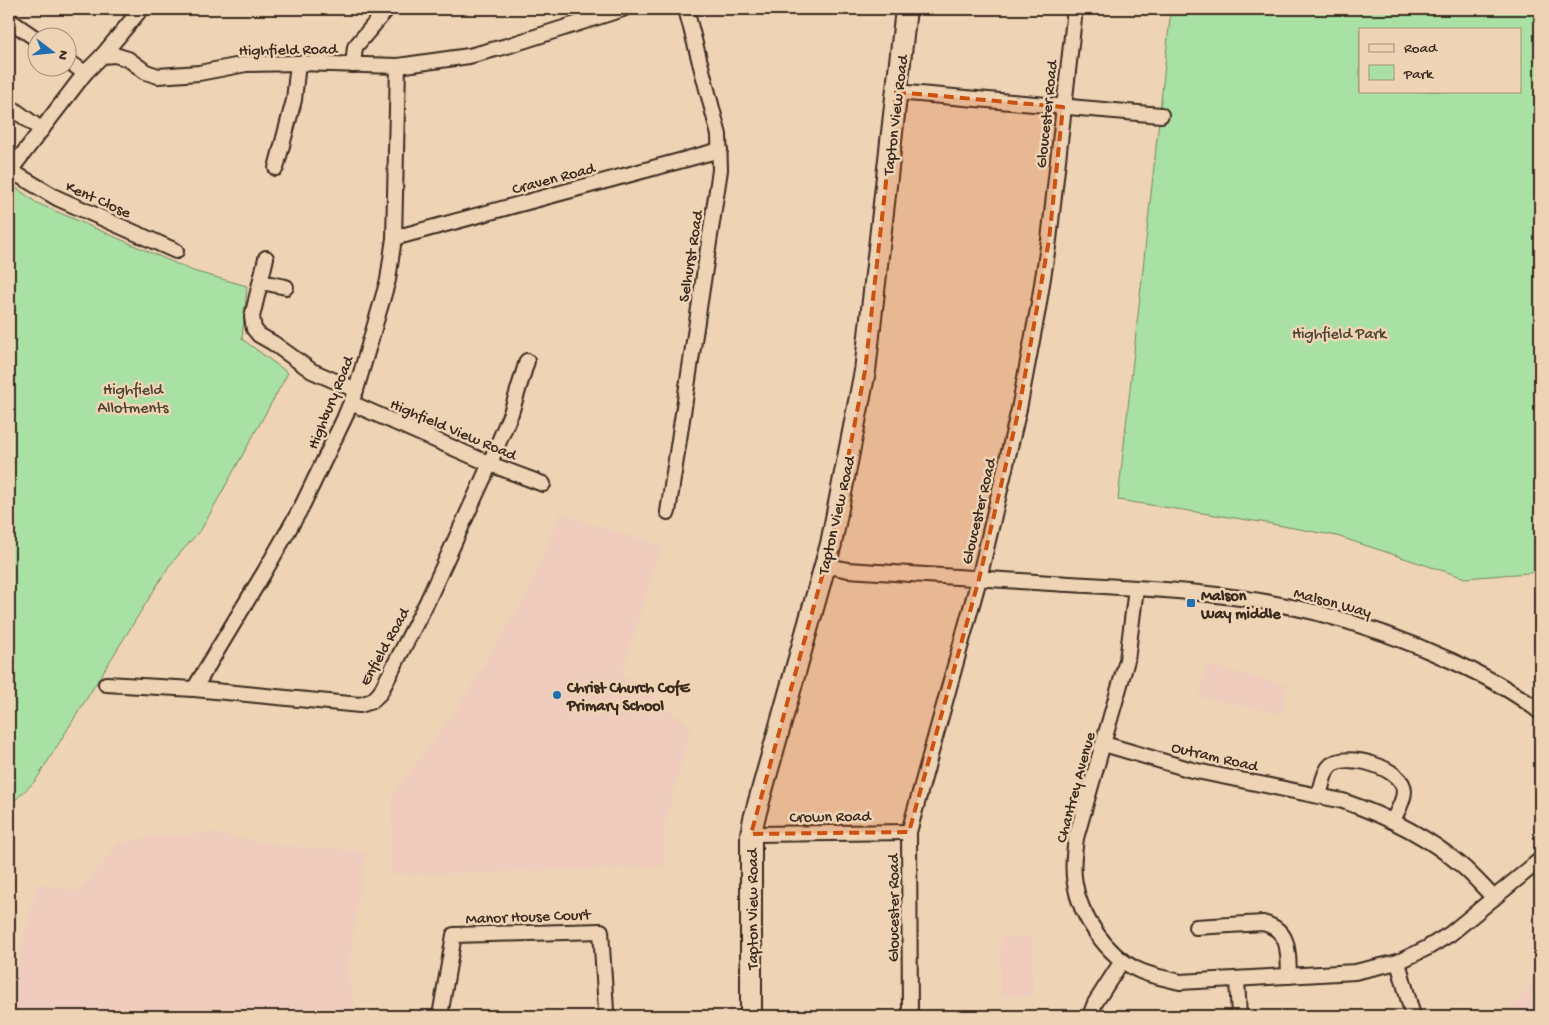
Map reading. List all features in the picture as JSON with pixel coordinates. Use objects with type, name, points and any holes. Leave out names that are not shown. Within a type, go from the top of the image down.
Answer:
[{"type":"street","points":[[10,172],[85,73],[102,56],[140,9]]},
{"type":"street","points":[[353,65],[355,47],[387,9]]},
{"type":"street","name":"Highfield Road","points":[[102,56],[115,55],[128,60],[146,72],[158,76],[200,73],[246,64],[298,63],[398,66],[469,56],[507,46],[623,9]]},
{"type":"street","name":"Selhurst Road","points":[[668,512],[720,170],[719,136],[686,9]]},
{"type":"street","name":"Tapton View Road","points":[[750,1016],[751,834],[831,544],[865,371],[906,9]]},
{"type":"street","name":"Gloucester Road","points":[[910,1016],[909,832],[979,579],[1019,409],[1049,240],[1074,9]]},
{"type":"street","points":[[9,20],[28,33]]},
{"type":"street","points":[[276,168],[294,100],[298,63]]},
{"type":"street","name":"Highbury Road","points":[[194,689],[265,571],[300,508],[353,397],[388,280],[394,238],[398,66]]},
{"type":"street","points":[[78,68],[85,73]]},
{"type":"street","points":[[896,92],[1161,114]]},
{"type":"street","points":[[9,106],[42,130]]},
{"type":"street","name":"Craven Road","points":[[394,238],[720,150]]},
{"type":"street","name":"Kent Close","points":[[10,172],[56,198],[176,251]]},
{"type":"street","name":"Highfield View Road","points":[[266,258],[252,317],[254,330],[259,335],[273,342],[312,371],[353,397],[490,464],[543,484]]},
{"type":"street","points":[[261,282],[286,287]]},
{"type":"street","name":"Enfield Road","points":[[106,684],[194,689],[360,705],[372,701],[380,693],[427,602],[490,464],[511,413],[527,361]]},
{"type":"street","points":[[824,565],[848,570],[979,579]]},
{"type":"street","name":"Malson Way","points":[[979,579],[1136,588],[1224,596],[1313,612],[1353,623],[1431,652],[1474,671],[1522,698],[1540,712]]},
{"type":"street","name":"Chantrey Avenue","points":[[1136,588],[1127,660],[1076,838],[1073,862],[1075,886],[1091,925],[1105,944],[1122,961],[1136,970],[1180,982],[1355,972],[1398,962],[1450,934],[1540,860]]},
{"type":"street","name":"Outram Road","points":[[1104,744],[1192,770],[1343,801],[1392,820],[1427,840],[1460,864],[1494,898]]},
{"type":"street","points":[[1320,796],[1325,772],[1336,761],[1350,760],[1372,764],[1395,776],[1402,784],[1404,790],[1403,799],[1392,820]]},
{"type":"street","name":"Crown Road","points":[[751,834],[909,832]]},
{"type":"street","points":[[1196,927],[1263,923],[1272,925],[1279,930],[1288,948],[1289,976]]},
{"type":"street","name":"Manor House Court","points":[[440,1016],[454,935],[601,930],[605,1016]]},
{"type":"street","points":[[1090,1016],[1095,1003],[1122,961]]},
{"type":"street","points":[[1398,962],[1413,1016]]},
{"type":"street","points":[[1237,979],[1239,1016]]},
{"type":"highlighted area","points":[[896,92],[1063,107],[1049,240],[1019,409],[979,579],[909,832],[751,834],[831,544],[865,371]]},
{"type":"shaded area","name":"Christ Church CofE Primary School","points":[[560,514],[661,546],[621,674],[691,727],[663,829],[664,866],[392,874],[392,796],[453,715],[526,597]]},
{"type":"shaded area","points":[[1206,665],[1287,685],[1282,714],[1199,696]]},
{"type":"shaded area","points":[[214,833],[281,846],[354,850],[366,854],[348,975],[357,1016],[9,1016],[9,1000],[37,884],[79,891],[119,844],[153,836]]},
{"type":"shaded area","points":[[1001,937],[1032,937],[1032,996],[1001,997]]},
{"type":"shaded area","points":[[1540,977],[1540,1016],[1504,1016]]},
{"type":"green space","name":"Highfield Park","points":[[1171,9],[1540,9],[1540,572],[1465,578],[1337,536],[1118,500]]},
{"type":"green space","name":"Highfield Allotments","points":[[11,184],[37,203],[193,271],[247,286],[242,339],[288,373],[202,528],[169,566],[36,780],[9,806],[9,190]]},
{"type":"place","name":"Malson Way middle","points":[[1191,603]]},
{"type":"place","name":"Christ Church CofE Primary School","points":[[557,695]]}]
